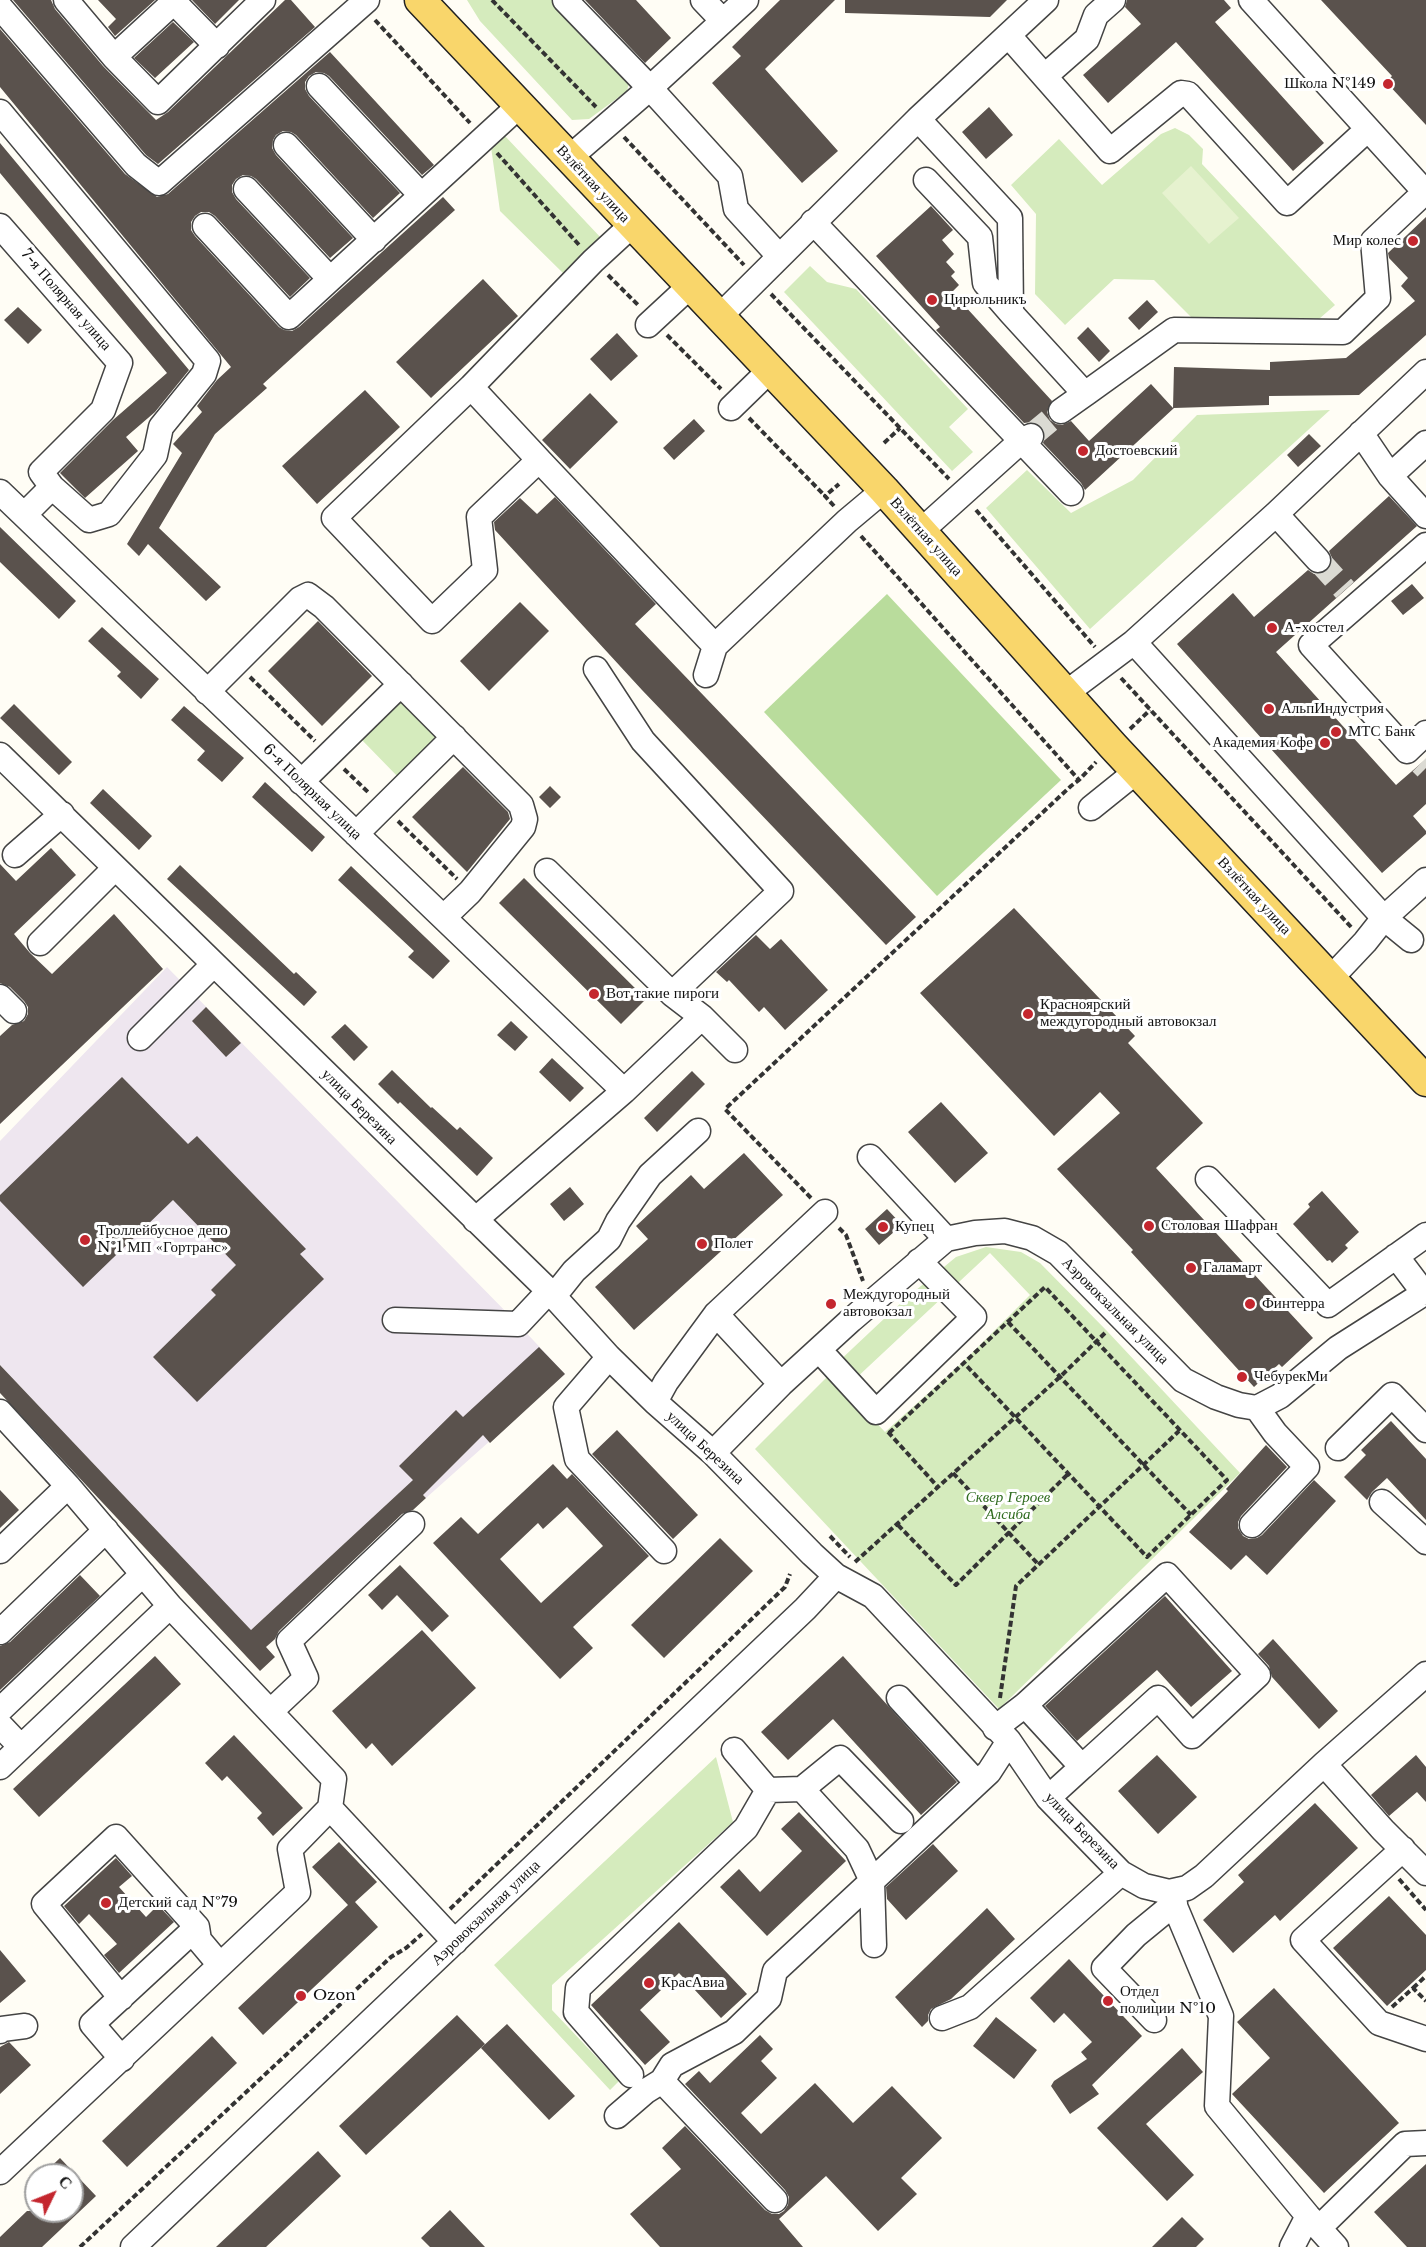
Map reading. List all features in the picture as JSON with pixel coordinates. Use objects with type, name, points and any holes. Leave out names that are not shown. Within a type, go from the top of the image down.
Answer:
[{"type":"main road","name":"Взлётная улица","points":[[420,0],[718,318],[884,490],[1137,771],[1426,1082]]},
{"type":"street","points":[[66,0],[114,57],[158,102],[263,0]]},
{"type":"street","points":[[0,7],[136,165],[159,183],[367,0]]},
{"type":"street","points":[[566,0],[730,176],[736,209],[779,256]]},
{"type":"street","points":[[703,0],[723,21]]},
{"type":"street","points":[[570,158],[746,0]]},
{"type":"street","points":[[718,318],[918,119],[1046,0]]},
{"type":"street","points":[[1045,76],[1087,39],[1096,15],[1113,0]]},
{"type":"street","points":[[1061,411],[1174,330],[1343,332],[1378,298],[1372,241],[1426,192],[1251,0]]},
{"type":"street","points":[[114,57],[175,1],[216,46]]},
{"type":"street","points":[[1009,36],[1110,151],[1181,93],[1188,94],[1287,203],[1368,129]]},
{"type":"street","points":[[319,86],[421,195]]},
{"type":"street","points":[[205,226],[289,317],[520,105]]},
{"type":"street","points":[[0,112],[208,361],[204,374],[161,427],[155,455],[109,514],[89,520],[52,487],[24,515]]},
{"type":"street","points":[[918,119],[1010,218],[1011,313]]},
{"type":"street","points":[[286,145],[374,240]]},
{"type":"street","points":[[926,180],[980,237],[985,283],[1085,394]]},
{"type":"street","points":[[246,189],[330,279]]},
{"type":"street","points":[[813,222],[1026,439],[1071,493]]},
{"type":"street","name":"7-я Полярная улица","points":[[0,225],[120,363],[103,410],[41,472],[52,487]]},
{"type":"street","points":[[539,460],[479,517],[485,570],[432,621],[334,518],[471,387],[593,261],[632,226]]},
{"type":"street","points":[[648,325],[689,287]]},
{"type":"street","points":[[731,408],[769,370]]},
{"type":"street","points":[[1066,693],[1134,642],[1276,514],[1426,372]]},
{"type":"street","points":[[471,387],[715,646]]},
{"type":"street","points":[[1361,433],[1390,476],[1426,516]]},
{"type":"street","points":[[921,531],[1026,439]]},
{"type":"street","points":[[1390,476],[1426,443]]},
{"type":"street","points":[[706,675],[715,646],[847,520],[884,490]]},
{"type":"street","name":"6-я Полярная улица","points":[[0,492],[624,1091]]},
{"type":"street","points":[[1276,514],[1318,560]]},
{"type":"street","points":[[1426,545],[1351,597],[1311,645],[1414,757],[1426,733]]},
{"type":"street","points":[[207,692],[300,599],[308,595],[324,607],[351,643],[401,684],[454,737],[495,789],[521,805],[525,819],[523,827],[470,892],[444,917]]},
{"type":"street","points":[[1134,642],[1384,918],[1411,940]]},
{"type":"street","points":[[596,669],[643,741],[781,891],[672,994]]},
{"type":"street","points":[[302,782],[401,684]]},
{"type":"street","points":[[356,834],[454,737]]},
{"type":"street","name":"улица Березина","points":[[5,769],[62,814],[552,1294],[609,1357],[655,1402],[713,1453],[836,1576],[873,1596],[1001,1725],[1048,1798],[1121,1873],[1172,1898]]},
{"type":"street","points":[[1091,808],[1137,771]]},
{"type":"street","points":[[15,855],[62,814]]},
{"type":"street","points":[[40,943],[115,868]]},
{"type":"street","points":[[547,871],[672,994],[702,1017],[735,1050]]},
{"type":"street","points":[[1331,978],[1384,918],[1426,880]]},
{"type":"street","points":[[140,1038],[214,964]]},
{"type":"street","points":[[475,1220],[624,1091],[702,1017]]},
{"type":"street","points":[[395,1320],[518,1324],[609,1239],[618,1221],[650,1175],[698,1131]]},
{"type":"street","points":[[870,1157],[946,1239]]},
{"type":"street","points":[[1208,1179],[1328,1305],[1426,1235]]},
{"type":"street","points":[[655,1402],[666,1382],[716,1314],[825,1212]]},
{"type":"street","name":"Аэровокзальная улица","points":[[713,1453],[781,1384],[919,1261],[946,1239],[975,1233],[1005,1231],[1032,1238],[1058,1253],[1183,1380],[1216,1397],[1257,1408]]},
{"type":"street","points":[[1252,1525],[1307,1467],[1275,1433],[1257,1408],[1280,1396],[1338,1348],[1425,1293],[1396,1256]]},
{"type":"street","points":[[820,1351],[876,1412],[974,1317],[919,1261]]},
{"type":"street","points":[[716,1314],[781,1384]]},
{"type":"street","points":[[609,1357],[566,1407],[577,1459],[664,1551]]},
{"type":"street","points":[[1338,1448],[1392,1395],[1426,1430]]},
{"type":"street","points":[[0,2172],[298,1892],[290,1849],[330,1808],[334,1779],[170,1606],[68,1486],[5,1428]]},
{"type":"street","points":[[0,1551],[68,1486]]},
{"type":"street","points":[[1382,1502],[1426,1542]]},
{"type":"street","points":[[271,1711],[306,1678],[289,1641],[412,1524]]},
{"type":"street","points":[[0,1632],[106,1530]]},
{"type":"street","points":[[0,1710],[143,1574]]},
{"type":"street","points":[[617,2116],[646,2091],[662,2081],[672,2065],[734,2032],[769,1998],[775,1971],[989,1772],[1001,1725],[1167,1575],[1258,1675],[1192,1736],[1158,1698],[1048,1798]]},
{"type":"street","name":"Аэровокзальная улица","points":[[146,2243],[455,1942],[805,1609],[836,1576]]},
{"type":"street","points":[[0,1767],[170,1606]]},
{"type":"street","points":[[1154,2020],[1104,1968],[1172,1898],[1204,1876],[1324,1764],[1426,1674]]},
{"type":"street","points":[[899,1698],[977,1783]]},
{"type":"street","points":[[1024,1705],[1082,1767]]},
{"type":"street","points":[[0,1725],[20,1746]]},
{"type":"street","points":[[734,1750],[768,1790]]},
{"type":"street","points":[[768,1790],[802,1789],[840,1758],[901,1821]]},
{"type":"street","points":[[1324,1764],[1426,1873]]},
{"type":"street","points":[[802,1789],[857,1849],[872,1881],[874,1945]]},
{"type":"street","points":[[632,2075],[576,2012],[578,1988],[746,1828],[768,1790]]},
{"type":"street","points":[[330,1808],[455,1942]]},
{"type":"street","points":[[121,1998],[44,1904],[116,1837],[197,1927],[199,1940],[220,1965]]},
{"type":"street","points":[[1403,1850],[1303,1940],[1379,2023],[1426,2039]]},
{"type":"street","points":[[942,2018],[970,2007],[1121,1873]]},
{"type":"street","points":[[1172,1898],[1221,2016],[1217,2106],[1336,2247]]},
{"type":"street","points":[[122,2059],[92,2024],[197,1927]]},
{"type":"street","points":[[0,2031],[2,2028],[25,2026]]},
{"type":"street","points":[[662,2081],[775,2200]]},
{"type":"street","points":[[1292,2247],[1313,2222],[1405,2144],[1426,2143]]},
{"type":"path","points":[[492,0],[962,493],[1150,711],[1365,942]]},
{"type":"path","points":[[884,442],[900,428]]},
{"type":"path","points":[[839,484],[825,496],[1079,780]]},
{"type":"path","points":[[236,664],[470,892]]},
{"type":"path","points":[[1130,730],[1150,711]]},
{"type":"path","points":[[863,1281],[846,1234],[725,1108],[1096,762]]},
{"type":"path","points":[[889,1433],[1045,1287],[1227,1480],[1147,1557],[1098,1508],[1016,1416],[964,1363]]},
{"type":"path","points":[[1008,1322],[1191,1516]]},
{"type":"path","points":[[830,1536],[855,1563],[1061,1376],[1107,1331]]},
{"type":"path","points":[[1001,1725],[1016,1586],[1179,1431]]},
{"type":"path","points":[[953,1473],[1038,1564]]},
{"type":"path","points":[[898,1525],[956,1585],[1068,1474]]},
{"type":"path","points":[[785,1587],[790,1574]]},
{"type":"path","points":[[1389,1879],[1400,1881],[1426,1910]]},
{"type":"path","points":[[1386,2013],[1426,1976]]},
{"type":"path","points":[[1413,1988],[1426,2001]]},
{"type":"shaded area","name":"Троллейбусное депо №1 МП «Гортранс»","points":[[167,967],[565,1374],[426,1498],[411,1482],[251,1630],[0,1365],[0,1141]]},
{"type":"green space","points":[[467,0],[555,0],[630,78],[627,91],[589,119],[572,120],[480,21]]},
{"type":"green space","points":[[1175,128],[1189,135],[1203,149],[1202,164],[1335,305],[1319,319],[1191,317],[1154,280],[1114,279],[1065,325],[1035,294],[1036,214],[1011,185],[1059,139],[1102,185],[1161,134]]},
{"type":"green space","points":[[505,136],[602,239],[565,275],[500,211],[491,147]]},
{"type":"green space","points":[[1191,166],[1239,218],[1209,244],[1162,193]]},
{"type":"green space","points":[[810,266],[827,282],[856,289],[968,409],[949,427],[973,452],[952,471],[784,292]]},
{"type":"green space","points":[[1330,410],[1090,629],[986,508],[1027,470],[1071,513],[1133,480],[1197,415]]},
{"type":"green space","points":[[887,594],[1061,780],[937,896],[764,712]]},
{"type":"green space","points":[[402,698],[442,738],[400,779],[361,739]]},
{"type":"green space","name":"Сквер Героев Алсиба","points":[[986,1247],[1021,1252],[1040,1263],[1240,1473],[999,1709],[755,1449],[830,1374],[885,1432],[963,1362],[1030,1295],[990,1253],[853,1381],[836,1364],[904,1300],[956,1257]]},
{"type":"green space","points":[[716,1757],[733,1822],[552,1985],[552,2010],[619,2081],[610,2090],[494,1965]]},
{"type":"building","points":[[13,0],[51,0],[55,9],[103,66],[156,120],[168,112],[285,0],[291,0],[315,27],[158,164],[146,155]]},
{"type":"building","points":[[98,0],[155,0],[115,36],[108,27],[116,19]]},
{"type":"building","points":[[192,0],[239,0],[215,24]]},
{"type":"building","points":[[585,0],[636,0],[671,38],[645,63]]},
{"type":"building","points":[[780,0],[835,0],[765,69],[838,151],[802,183],[712,83],[741,56],[732,47]]},
{"type":"building","points":[[845,0],[1007,0],[990,17],[845,13]]},
{"type":"building","points":[[1127,0],[1224,0],[1231,8],[1215,22],[1324,143],[1293,171],[1176,42],[1108,103],[1083,75],[1141,24],[1125,7]]},
{"type":"building","points":[[1321,0],[1426,0],[1426,125],[1386,82],[1392,76]]},
{"type":"building","points":[[173,22],[194,42],[155,78],[134,58]]},
{"type":"building","points":[[0,29],[125,174],[157,197],[168,194],[330,52],[434,165],[422,175],[329,76],[316,72],[309,76],[305,82],[305,89],[309,96],[400,193],[373,218],[296,135],[283,131],[276,135],[272,148],[276,155],[353,238],[330,258],[256,179],[243,175],[236,179],[232,185],[232,192],[236,199],[310,278],[290,297],[215,216],[209,212],[201,212],[191,222],[191,230],[195,236],[284,330],[292,331],[299,327],[443,197],[455,210],[263,384],[267,388],[215,434],[159,528],[221,587],[206,601],[148,544],[139,556],[127,544],[182,453],[173,444],[202,412],[197,406],[217,380],[231,367],[0,87]]},
{"type":"building","points":[[989,107],[1013,135],[986,159],[962,132]]},
{"type":"building","points":[[0,143],[189,370],[155,412],[126,437],[138,451],[85,498],[60,473],[113,420],[167,373],[0,173]]},
{"type":"building","points":[[931,206],[953,230],[942,240],[954,254],[946,262],[955,272],[951,276],[959,285],[952,292],[1052,401],[1047,412],[1050,420],[1062,425],[1071,421],[1089,441],[1151,384],[1173,408],[1174,367],[1270,370],[1270,362],[1346,358],[1415,301],[1401,286],[1408,278],[1389,258],[1388,253],[1426,217],[1426,335],[1359,395],[1269,396],[1269,405],[1174,408],[1085,490],[1043,443],[1045,436],[1039,424],[1024,423],[936,330],[940,327],[876,256]]},
{"type":"building","points":[[483,279],[518,316],[431,398],[396,362]]},
{"type":"building","points":[[1147,300],[1158,312],[1139,330],[1128,318]]},
{"type":"building","points":[[18,307],[42,330],[28,344],[4,320]]},
{"type":"building","points":[[1088,327],[1110,351],[1099,362],[1077,338]]},
{"type":"building","points":[[617,333],[638,356],[611,381],[590,359]]},
{"type":"building","points":[[365,390],[400,427],[317,504],[282,466]]},
{"type":"building","points":[[590,393],[618,422],[570,469],[542,440]]},
{"type":"building","points":[[694,419],[705,431],[674,460],[663,448]]},
{"type":"building","points":[[1309,434],[1321,446],[1298,467],[1287,455]]},
{"type":"building","points":[[1389,496],[1417,526],[1276,652],[1396,785],[1426,759],[1426,804],[1413,816],[1426,834],[1382,873],[1177,644],[1233,593],[1254,617],[1308,570],[1314,574],[1327,571],[1332,564],[1329,551]]},
{"type":"building","points":[[555,497],[656,604],[635,624],[916,917],[886,945],[642,690],[495,530],[494,522],[520,498],[537,514]]},
{"type":"building","points":[[0,527],[76,601],[59,619],[0,562]]},
{"type":"building","points":[[1412,584],[1424,598],[1403,615],[1391,601]]},
{"type":"building","points":[[520,602],[549,631],[489,691],[460,661]]},
{"type":"building","points":[[318,621],[372,676],[322,726],[268,671]]},
{"type":"building","points":[[102,627],[159,679],[141,699],[117,676],[121,672],[88,641]]},
{"type":"building","points":[[14,704],[72,762],[59,775],[0,718]]},
{"type":"building","points":[[184,706],[244,758],[222,782],[197,760],[205,751],[171,720]]},
{"type":"building","points":[[463,767],[508,812],[510,819],[467,872],[412,817]]},
{"type":"building","points":[[265,782],[325,837],[312,852],[252,797]]},
{"type":"building","points":[[550,786],[561,797],[550,808],[539,797]]},
{"type":"building","points":[[103,789],[152,836],[139,850],[90,803]]},
{"type":"building","points":[[51,848],[76,875],[14,934],[30,953],[52,974],[114,914],[163,969],[0,1124],[0,1036],[12,1025],[24,1021],[28,1014],[28,1007],[10,987],[0,983],[0,864],[16,881]]},
{"type":"building","points":[[180,865],[294,974],[296,972],[317,992],[304,1006],[167,879]]},
{"type":"building","points":[[351,866],[450,961],[433,979],[408,957],[414,951],[338,880]]},
{"type":"building","points":[[524,878],[646,999],[621,1024],[499,903]]},
{"type":"building","points":[[1014,908],[1135,1036],[1128,1043],[1203,1123],[1156,1168],[1313,1338],[1282,1367],[1279,1364],[1254,1387],[1131,1252],[1133,1250],[1057,1169],[1120,1113],[1100,1092],[1054,1136],[920,993]]},
{"type":"building","points":[[756,935],[770,949],[781,939],[828,990],[785,1030],[764,1007],[759,1012],[729,980],[727,982],[716,972]]},
{"type":"building","points":[[206,1007],[241,1043],[226,1057],[192,1021]]},
{"type":"building","points":[[511,1021],[528,1037],[515,1051],[497,1035]]},
{"type":"building","points":[[345,1024],[368,1047],[354,1061],[331,1037]]},
{"type":"building","points":[[552,1058],[584,1088],[570,1102],[539,1072]]},
{"type":"building","points":[[392,1070],[431,1108],[457,1130],[460,1127],[493,1158],[477,1176],[378,1084]]},
{"type":"building","points":[[692,1071],[705,1084],[657,1132],[644,1118]]},
{"type":"building","name":"Троллейбусное депо №1 МП «Гортранс»","points":[[122,1077],[188,1144],[197,1136],[306,1249],[300,1254],[324,1279],[197,1402],[153,1357],[216,1295],[211,1290],[236,1265],[173,1200],[83,1287],[0,1201],[0,1195]]},
{"type":"building","points":[[941,1102],[988,1153],[955,1183],[908,1132]]},
{"type":"building","points":[[744,1153],[783,1195],[634,1330],[595,1287],[648,1239],[636,1226],[691,1175],[704,1189]]},
{"type":"building","points":[[570,1187],[584,1204],[564,1221],[550,1204]]},
{"type":"building","points":[[1322,1191],[1359,1232],[1345,1245],[1348,1248],[1332,1263],[1330,1260],[1327,1261],[1293,1224],[1310,1207],[1308,1204]]},
{"type":"building","name":"Купец","points":[[887,1209],[902,1225],[879,1245],[865,1229]]},
{"type":"building","points":[[539,1347],[565,1374],[490,1443],[483,1435],[423,1495],[426,1498],[413,1510],[402,1514],[279,1631],[275,1639],[266,1647],[275,1657],[260,1671],[0,1393],[0,1365],[251,1630],[413,1480],[399,1466],[456,1410],[463,1417]]},
{"type":"building","points":[[1391,1421],[1426,1459],[1426,1520],[1387,1478],[1367,1500],[1344,1477],[1366,1455],[1361,1450]]},
{"type":"building","points":[[617,1430],[698,1515],[673,1539],[592,1454]]},
{"type":"building","points":[[1266,1445],[1287,1467],[1241,1516],[1238,1528],[1243,1536],[1249,1539],[1262,1535],[1314,1480],[1336,1501],[1267,1575],[1246,1555],[1231,1570],[1189,1532],[1228,1491],[1226,1489]]},
{"type":"building","points":[[553,1464],[567,1479],[572,1474],[649,1556],[573,1627],[593,1648],[560,1679],[433,1543],[461,1517],[478,1534]],"holes":[[[567,1507],[603,1546],[541,1603],[500,1559],[538,1523],[543,1529]]]},
{"type":"building","points":[[0,1490],[19,1510],[0,1528]]},
{"type":"building","points":[[720,1538],[753,1571],[664,1658],[631,1625]]},
{"type":"building","points":[[400,1565],[449,1616],[432,1632],[397,1595],[382,1610],[368,1595]]},
{"type":"building","points":[[80,1575],[100,1596],[0,1690],[0,1646],[10,1642]]},
{"type":"building","points":[[1165,1596],[1232,1671],[1191,1707],[1157,1670],[1077,1741],[1045,1706]]},
{"type":"building","points":[[422,1630],[476,1688],[392,1766],[372,1743],[366,1749],[332,1711]]},
{"type":"building","points":[[1273,1639],[1338,1711],[1319,1729],[1272,1677],[1269,1666],[1258,1654]]},
{"type":"building","points":[[155,1656],[181,1684],[39,1817],[13,1789]]},
{"type":"building","points":[[843,1656],[957,1782],[921,1815],[833,1719],[788,1760],[761,1732]]},
{"type":"building","points":[[234,1735],[303,1808],[273,1836],[257,1818],[262,1813],[227,1776],[222,1781],[205,1763]]},
{"type":"building","points":[[1157,1755],[1197,1797],[1158,1834],[1118,1791]]},
{"type":"building","points":[[1416,1755],[1426,1767],[1426,1802],[1417,1792],[1389,1816],[1371,1795]]},
{"type":"building","points":[[1315,1803],[1358,1848],[1280,1921],[1275,1915],[1233,1953],[1203,1920],[1244,1882],[1238,1875]]},
{"type":"building","points":[[799,1812],[846,1861],[767,1936],[720,1887],[739,1869],[760,1892],[802,1851],[781,1829]]},
{"type":"building","points":[[339,1842],[377,1882],[355,1902],[378,1927],[263,2035],[238,2008],[348,1905],[312,1867]]},
{"type":"building","points":[[933,1844],[958,1871],[906,1920],[887,1899],[886,1887]]},
{"type":"building","points":[[116,1858],[132,1876],[119,1887],[146,1917],[158,1905],[174,1922],[119,1973],[104,1955],[117,1944],[89,1914],[79,1924],[64,1906]]},
{"type":"building","points":[[1389,1896],[1426,1935],[1426,1970],[1387,2006],[1333,1948]]},
{"type":"building","points":[[987,1908],[1015,1939],[951,1999],[931,2009],[928,2021],[922,2027],[895,1997]]},
{"type":"building","points":[[679,1922],[747,1994],[721,2018],[679,1973],[640,2010],[670,2042],[645,2065],[591,2005]]},
{"type":"building","points":[[0,1950],[26,1981],[0,2003]]},
{"type":"building","points":[[1069,1959],[1142,2036],[1092,2085],[1099,2094],[1070,2114],[1051,2086],[1054,2081],[1087,2059],[1081,2052],[1092,2042],[1064,2013],[1054,2023],[1030,1998]]},
{"type":"building","points":[[1274,1988],[1399,2123],[1324,2193],[1232,2094],[1270,2058],[1237,2022]]},
{"type":"building","points":[[457,2015],[485,2044],[366,2155],[339,2126]]},
{"type":"building","points":[[996,2017],[1037,2050],[1014,2079],[973,2046]]},
{"type":"building","points":[[507,2024],[575,2096],[549,2120],[481,2048]]},
{"type":"building","points":[[760,2035],[773,2049],[761,2061],[777,2078],[741,2113],[761,2134],[815,2083],[853,2123],[892,2086],[942,2138],[901,2178],[917,2194],[878,2231],[826,2176],[779,2219],[803,2247],[660,2247],[630,2214],[681,2169],[662,2148],[685,2126],[765,2210],[772,2214],[779,2214],[788,2205],[789,2197],[785,2190],[685,2084],[699,2071],[710,2083]]},
{"type":"building","points":[[212,2036],[237,2063],[127,2167],[102,2141]]},
{"type":"building","points":[[9,2042],[31,2065],[0,2094],[0,2047]]},
{"type":"building","points":[[1182,2048],[1203,2072],[1146,2124],[1194,2175],[1167,2201],[1097,2128]]},
{"type":"building","points":[[318,2151],[341,2176],[266,2247],[216,2247]]},
{"type":"building","points":[[60,2158],[65,2163],[55,2163]]},
{"type":"building","points":[[1426,2164],[1426,2247],[1407,2247],[1374,2212]]},
{"type":"building","points":[[84,2183],[96,2196],[84,2207]]},
{"type":"building","points":[[450,2210],[485,2247],[430,2247],[421,2238]]},
{"type":"building","points":[[24,2214],[24,2223],[67,2223],[42,2247],[0,2247],[0,2237]]},
{"type":"building","points":[[1182,2217],[1204,2239],[1196,2247],[1152,2247]]},
{"type":"tunnel","points":[[1031,436],[1061,411]]},
{"type":"tunnel","points":[[1318,560],[1345,590]]},
{"type":"tunnel","points":[[1421,763],[1426,768]]},
{"type":"place","name":"Школа №149","points":[[1388,84]]},
{"type":"place","name":"Мир колес","points":[[1413,241]]},
{"type":"place","name":"Цирюльникъ","points":[[932,300]]},
{"type":"place","name":"Достоевский","points":[[1083,451]]},
{"type":"place","name":"А-хостел","points":[[1272,628]]},
{"type":"place","name":"АльпИндустрия","points":[[1269,709]]},
{"type":"place","name":"МТС Банк","points":[[1336,732]]},
{"type":"place","name":"Академия Кофе","points":[[1325,743]]},
{"type":"place","name":"Вот такие пироги","points":[[594,994]]},
{"type":"place","name":"Красноярский междугородный автовокзал","points":[[1028,1014]]},
{"type":"place","name":"Столовая Шафран","points":[[1149,1226]]},
{"type":"place","name":"Купец","points":[[883,1227]]},
{"type":"place","name":"Троллейбусное депо №1 МП «Гортранс»","points":[[85,1240]]},
{"type":"place","name":"Полет","points":[[702,1244]]},
{"type":"place","name":"Галамарт","points":[[1191,1268]]},
{"type":"place","name":"Междугородный автовокзал","points":[[831,1304]]},
{"type":"place","name":"Финтерра","points":[[1250,1304]]},
{"type":"place","name":"ЧебурекМи","points":[[1242,1377]]},
{"type":"place","name":"Детский сад №79","points":[[106,1903]]},
{"type":"place","name":"КрасАвиа","points":[[649,1983]]},
{"type":"place","name":"Ozon","points":[[301,1996]]},
{"type":"place","name":"Отдел полиции №10","points":[[1108,2001]]}]
